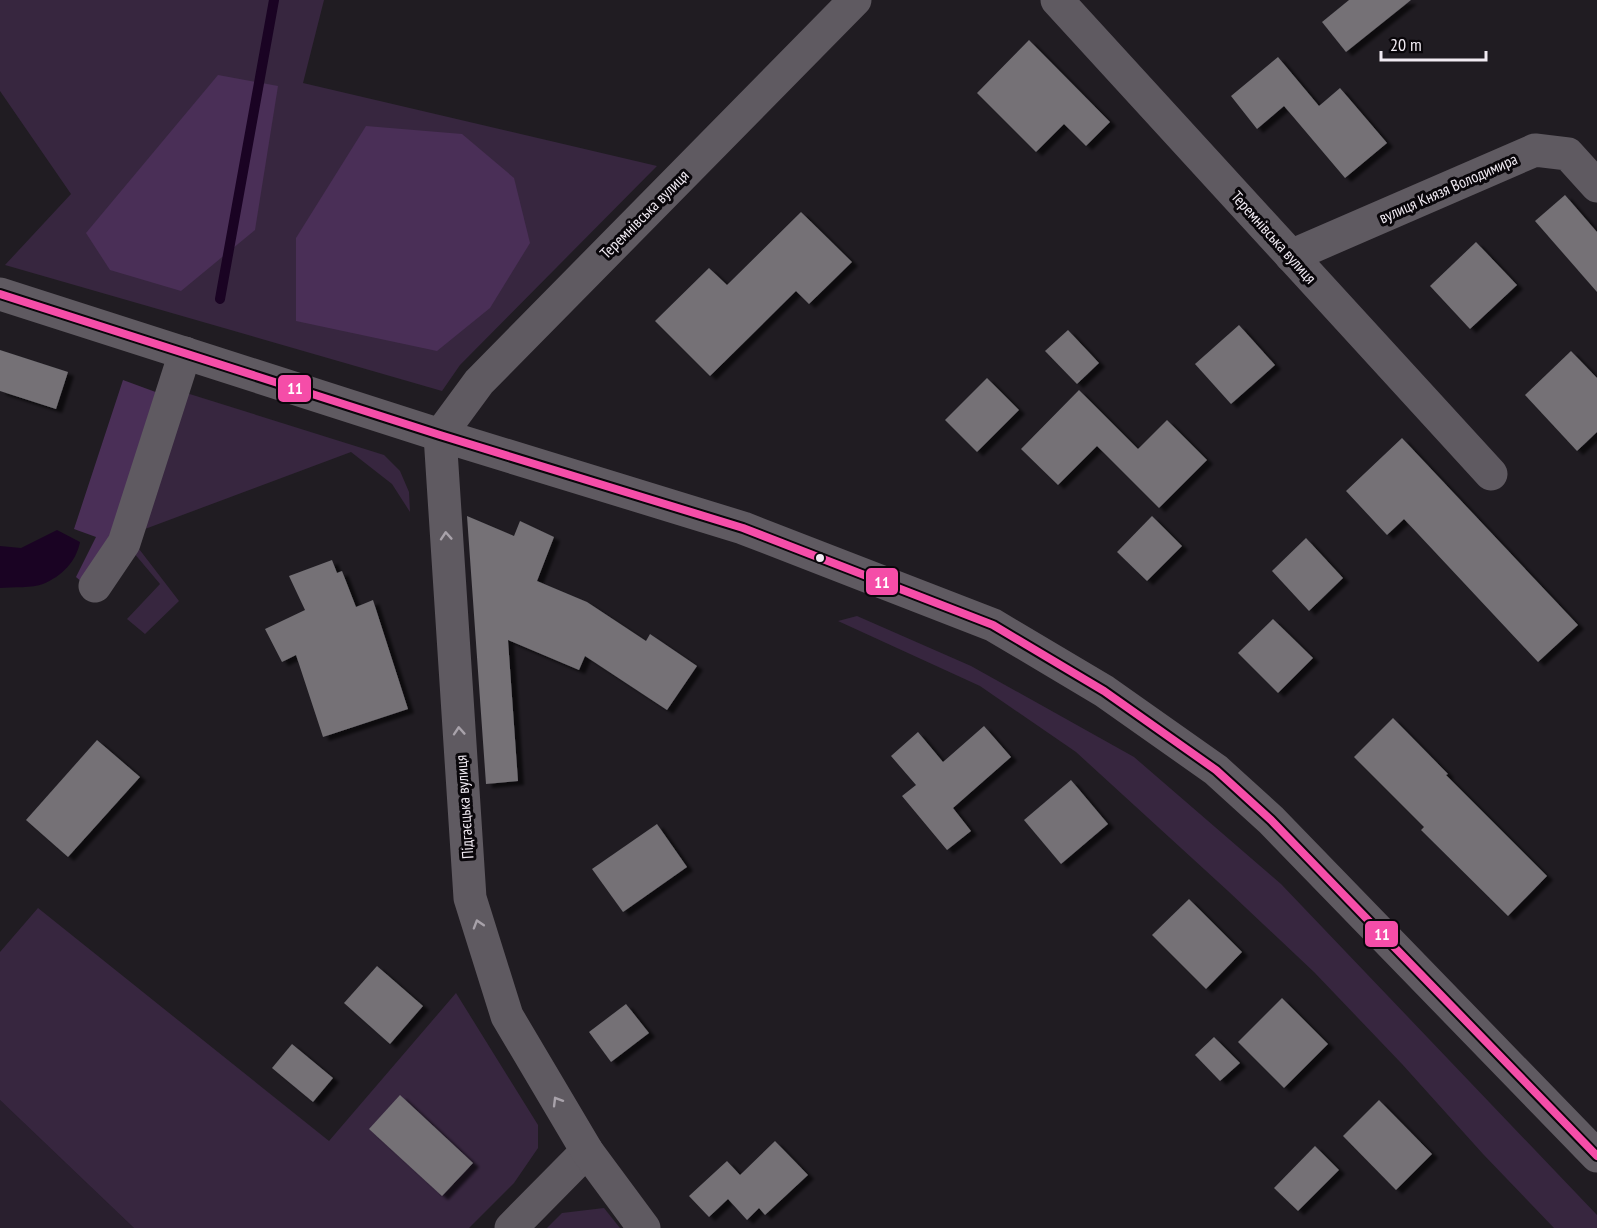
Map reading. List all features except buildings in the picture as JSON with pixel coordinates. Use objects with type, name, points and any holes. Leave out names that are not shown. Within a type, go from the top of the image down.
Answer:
[{"type":"street","name":"Теремнівська вулиця","points":[[440,435],[479,382],[855,0]]},
{"type":"street","name":"Теремнівська вулиця","points":[[1057,0],[1491,474]]},
{"type":"street","name":"вулиця Князя Володимира","points":[[1292,256],[1535,150],[1568,154],[1597,186]]},
{"type":"street","points":[[0,294],[440,435],[743,528],[993,625],[1104,692],[1216,770],[1271,820],[1597,1156]]},
{"type":"street","points":[[95,586],[124,543],[185,353]]},
{"type":"street","name":"Підгаєцька вулиця","points":[[440,435],[470,898],[507,1016],[587,1151],[644,1228]]},
{"type":"street","points":[[511,1228],[587,1151]]},
{"type":"shaded area","points":[[0,0],[324,0],[303,83],[657,166],[460,365],[442,391],[5,265],[71,194],[0,91]]},
{"type":"shaded area","points":[[218,75],[278,86],[255,230],[181,291],[110,270],[86,233]]},
{"type":"shaded area","points":[[366,126],[462,134],[514,178],[530,243],[490,308],[437,351],[296,321],[296,238]]},
{"type":"shaded area","points":[[123,380],[161,394],[118,529],[83,583],[76,577],[96,537],[74,529]]},
{"type":"shaded area","points":[[180,391],[384,455],[400,471],[409,492],[410,512],[392,484],[351,452],[145,529],[136,545],[179,601],[145,634],[127,619],[160,584],[128,546]]},
{"type":"shaded area","points":[[57,530],[80,542],[67,568],[43,584],[0,588],[0,546],[21,548]]},
{"type":"shaded area","points":[[857,616],[971,666],[1134,757],[1281,884],[1597,1215],[1597,1228],[1554,1228],[1314,972],[1076,752],[980,686],[838,621]]},
{"type":"shaded area","points":[[38,908],[329,1141],[456,993],[538,1125],[538,1148],[514,1183],[469,1228],[134,1228],[0,1100],[0,952]]},
{"type":"shaded area","points":[[0,1100],[134,1228],[0,1228]]},
{"type":"shaded area","points":[[604,1208],[620,1228],[547,1228],[562,1213]]},
{"type":"waterway","points":[[220,299],[274,0]]},
{"type":"transit line","name":"11","points":[[0,294],[440,435],[743,528],[993,625],[1104,691],[1216,770],[1271,820],[1597,1156]]}]
